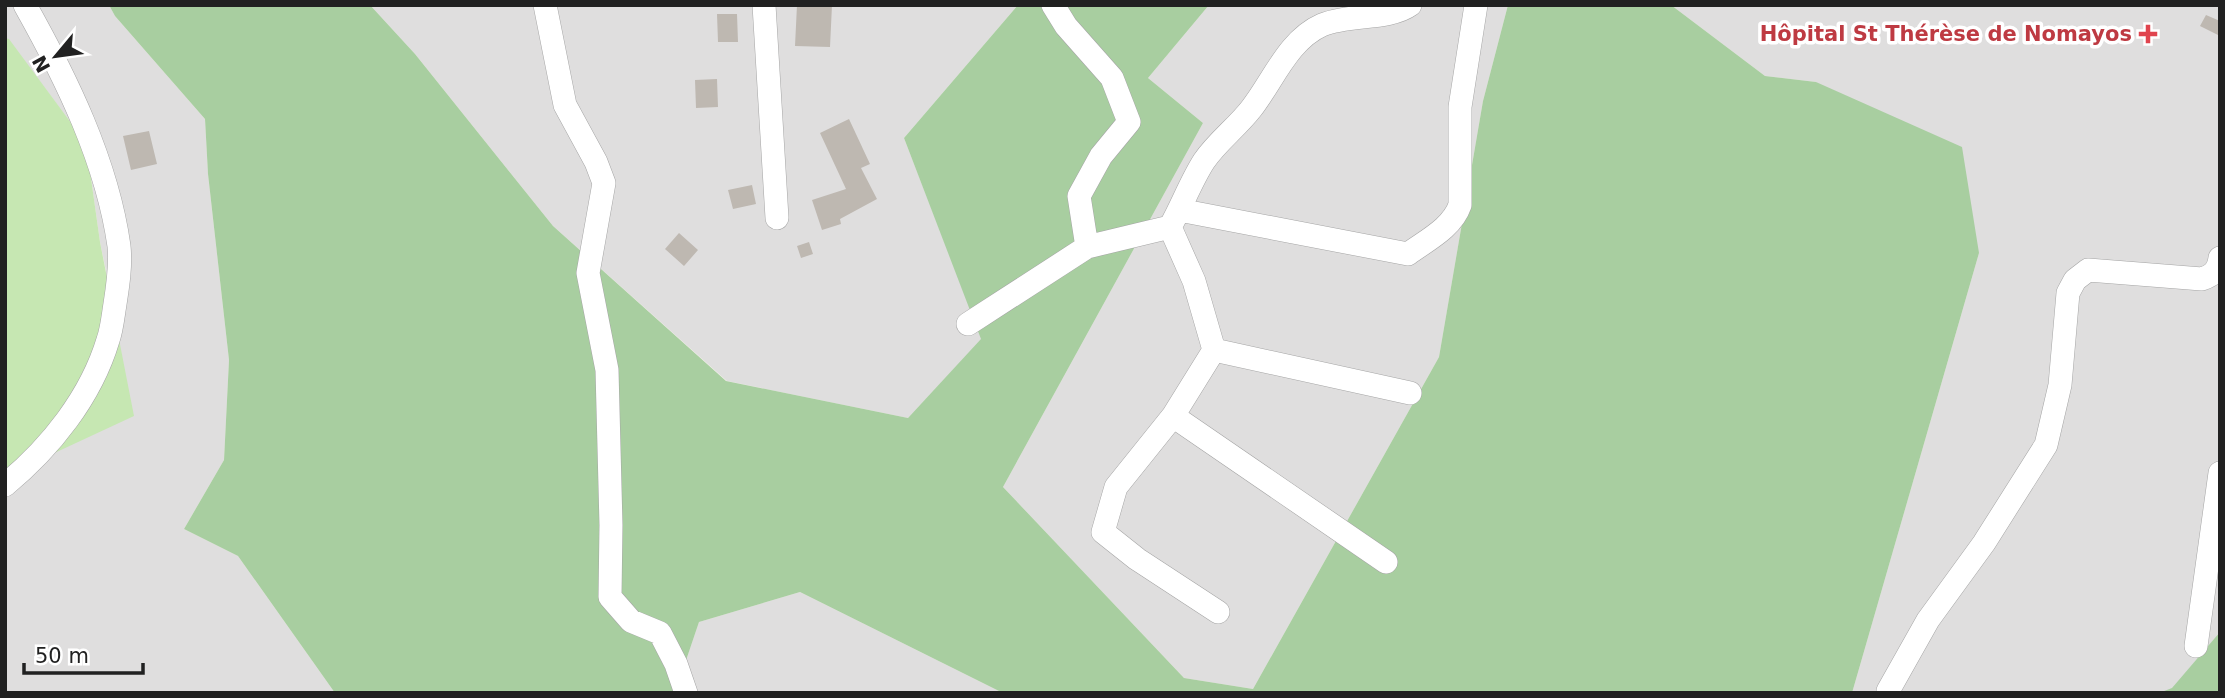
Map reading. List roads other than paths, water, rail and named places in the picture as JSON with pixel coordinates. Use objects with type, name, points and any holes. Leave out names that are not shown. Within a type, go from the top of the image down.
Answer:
[{"type":"street","points":[[5,485],[41,452],[94,378],[109,339],[119,278],[119,248],[104,183],[79,111],[25,5]]},
{"type":"street","points":[[545,5],[565,105],[596,162],[604,183],[589,273],[607,370],[610,597],[631,621],[660,633],[676,664],[686,693]]},
{"type":"street","points":[[764,5],[778,218]]},
{"type":"street","points":[[1053,5],[1066,26],[1112,78],[1129,122],[1101,156],[1079,196],[1087,247]]},
{"type":"street","points":[[1218,612],[1137,559],[1103,533],[1116,487],[1173,416],[1214,350],[1175,218],[1205,161],[1251,109],[1286,57],[1306,34],[1324,24],[1367,15],[1400,12],[1410,5]]},
{"type":"street","points":[[968,324],[1087,247],[1175,218],[1408,254],[1448,225],[1456,216],[1460,205],[1460,107],[1476,5]]},
{"type":"street","points":[[1888,691],[1928,620],[1984,543],[2046,445],[2060,385],[2068,293],[2075,280],[2088,270],[2202,279],[2212,276],[2218,268],[2220,258]]},
{"type":"street","points":[[1214,350],[1410,393]]},
{"type":"street","points":[[1173,416],[1386,562]]},
{"type":"street","points":[[2196,646],[2220,473]]},
{"type":"place","name":"Hôpital St Thérèse de Nomayos","points":[[2148,34]]}]
